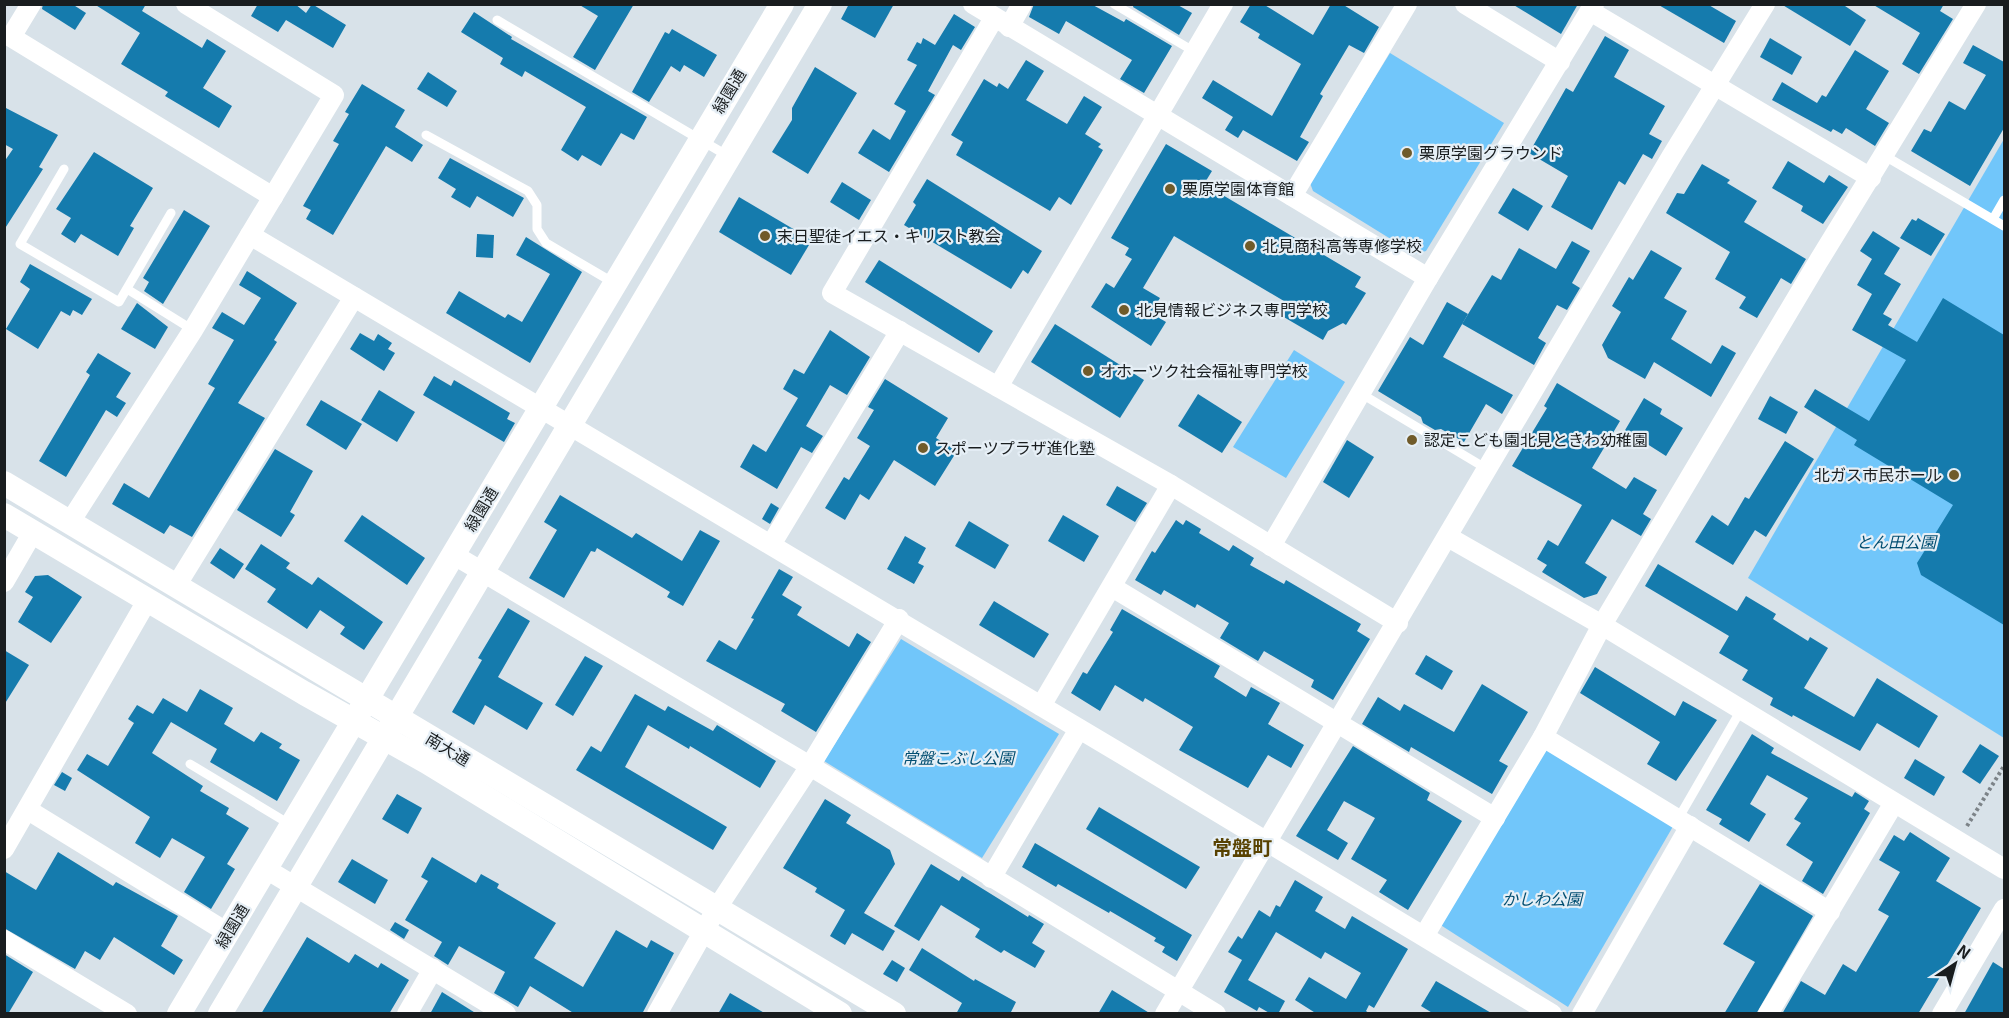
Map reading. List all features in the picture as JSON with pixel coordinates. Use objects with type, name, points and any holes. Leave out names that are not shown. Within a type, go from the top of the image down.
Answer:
[{"type":"street","points":[[31,4],[11,37],[273,197]]},
{"type":"street","points":[[70,522],[193,330],[334,95],[186,4]]},
{"type":"street","name":"緑園通","points":[[179,1014],[782,4]]},
{"type":"street","points":[[220,1014],[731,158],[820,4]]},
{"type":"street","points":[[973,4],[1428,278]]},
{"type":"street","points":[[1023,4],[1002,22],[832,293],[1171,485],[1398,623]]},
{"type":"street","points":[[998,387],[1223,4]]},
{"type":"street","points":[[1292,196],[1407,4]]},
{"type":"street","points":[[1465,4],[1560,62]]},
{"type":"street","points":[[1166,1014],[1765,4]]},
{"type":"street","points":[[1424,936],[1543,737],[1602,625],[1818,262],[1976,4]]},
{"type":"street","points":[[1271,546],[1428,278],[1592,8],[1716,86],[1871,178]]},
{"type":"street","points":[[250,235],[571,427],[772,543],[1552,1014]]},
{"type":"street","points":[[176,586],[354,297]]},
{"type":"street","points":[[772,543],[900,332]]},
{"type":"street","name":"南大通","points":[[4,483],[396,719],[894,1014]]},
{"type":"street","points":[[1041,706],[1171,485]]},
{"type":"street","name":"南大通","points":[[4,515],[352,721],[427,762],[840,1014]]},
{"type":"street","points":[[4,582],[33,532]]},
{"type":"street","points":[[1448,537],[1602,625],[2004,869]]},
{"type":"street","points":[[454,555],[810,766],[1216,1014]]},
{"type":"street","points":[[1112,587],[1495,818]]},
{"type":"street","points":[[4,849],[148,599]]},
{"type":"street","points":[[657,1014],[717,908],[810,766],[899,619]]},
{"type":"street","points":[[991,878],[1079,729]]},
{"type":"street","points":[[1543,737],[1830,912]]},
{"type":"street","points":[[1768,1014],[1894,803]]},
{"type":"street","points":[[28,810],[228,933]]},
{"type":"street","points":[[1582,1014],[1684,823]]},
{"type":"street","points":[[266,869],[506,1014]]},
{"type":"street","points":[[1942,1014],[2004,909]]},
{"type":"street","points":[[4,940],[127,1014]]},
{"type":"street","points":[[407,1014],[433,969]]},
{"type":"lane","points":[[1114,4],[1195,52]]},
{"type":"lane","points":[[497,20],[731,158]]},
{"type":"lane","points":[[426,135],[528,191],[537,206],[537,229],[546,243],[616,285]]},
{"type":"lane","points":[[1885,156],[2004,226]]},
{"type":"lane","points":[[64,169],[20,244],[119,302],[171,213]]},
{"type":"lane","points":[[1994,219],[2004,200]]},
{"type":"lane","points":[[127,289],[193,330]]},
{"type":"lane","points":[[1360,393],[1487,470]]},
{"type":"lane","points":[[1684,823],[1742,710]]},
{"type":"lane","points":[[190,764],[292,826]]},
{"type":"path","points":[[1958,841],[2004,766]]},
{"type":"green space","name":"栗原学園グラウンド","points":[[1390,53],[1504,123],[1426,251],[1415,254],[1313,191],[1310,183]]},
{"type":"green space","name":"とん田公園","points":[[2004,139],[2004,738],[1748,578]]},
{"type":"green space","points":[[1294,350],[1345,382],[1286,478],[1233,447]]},
{"type":"green space","name":"常盤こぶし公園","points":[[901,639],[1059,734],[982,858],[824,761]]},
{"type":"green space","name":"かしわ公園","points":[[1545,747],[1675,823],[1568,1007],[1439,924]]},
{"type":"building","points":[[43,4],[72,4],[86,13],[75,30],[42,9]]},
{"type":"building","points":[[94,4],[146,4],[142,11],[202,48],[207,39],[226,51],[203,88],[232,106],[219,128],[165,96],[168,92],[121,64],[140,33]]},
{"type":"building","points":[[258,4],[295,4],[306,13],[312,4],[346,25],[333,48],[286,20],[278,32],[251,16]]},
{"type":"building","points":[[578,4],[634,4],[595,70],[573,57],[598,16]]},
{"type":"building","points":[[849,4],[894,4],[875,38],[841,19]]},
{"type":"building","points":[[1034,4],[1091,4],[1124,22],[1126,19],[1172,46],[1144,93],[1120,79],[1132,60],[1066,21],[1059,34],[1029,17]]},
{"type":"building","points":[[1134,4],[1176,4],[1192,13],[1179,35],[1133,7]]},
{"type":"building","points":[[1251,4],[1263,4],[1313,35],[1331,4],[1342,4],[1379,27],[1364,53],[1349,45],[1320,94],[1323,96],[1300,137],[1309,142],[1297,161],[1243,130],[1238,138],[1225,130],[1233,117],[1202,98],[1213,80],[1272,116],[1301,64],[1258,38],[1260,34],[1240,22]]},
{"type":"building","points":[[1512,4],[1578,4],[1561,34]]},
{"type":"building","points":[[1657,4],[1707,4],[1736,21],[1724,43]]},
{"type":"building","points":[[1781,4],[1842,4],[1866,20],[1850,46]]},
{"type":"building","points":[[1872,4],[1944,4],[1940,11],[1953,19],[1919,74],[1902,64],[1920,33]]},
{"type":"building","points":[[474,12],[512,37],[511,39],[647,117],[634,140],[621,133],[601,166],[582,155],[578,161],[561,150],[586,107],[525,71],[522,77],[500,64],[503,58],[461,32]]},
{"type":"building","points":[[954,14],[975,27],[961,50],[953,45],[928,91],[935,95],[889,172],[858,153],[873,129],[890,140],[906,111],[894,104],[917,65],[907,60],[917,42],[921,44],[923,38],[935,45]]},
{"type":"building","points":[[672,29],[717,55],[704,77],[684,65],[680,72],[671,66],[649,102],[632,92],[665,32],[669,34]]},
{"type":"building","points":[[1605,36],[1629,50],[1614,77],[1665,106],[1649,134],[1662,141],[1652,159],[1643,154],[1625,185],[1619,181],[1592,230],[1551,207],[1568,176],[1529,153],[1566,88],[1573,92]]},
{"type":"building","points":[[1770,38],[1802,57],[1792,75],[1760,57]]},
{"type":"building","points":[[1973,45],[2004,62],[2004,128],[1970,186],[1911,151],[1924,129],[1931,132],[1949,101],[1965,110],[1986,75],[1963,63]]},
{"type":"building","points":[[1855,50],[1889,71],[1866,109],[1889,123],[1875,146],[1846,128],[1842,134],[1833,129],[1831,132],[1772,100],[1782,82],[1817,103],[1822,95],[1826,97]]},
{"type":"building","points":[[1026,60],[1044,71],[1026,100],[1067,124],[1084,96],[1102,107],[1085,134],[1101,144],[1098,147],[1103,150],[1071,205],[1059,197],[1050,211],[956,155],[963,142],[951,135],[984,79],[997,87],[999,83],[1008,89]]},
{"type":"building","points":[[815,67],[857,93],[808,174],[772,152],[792,120],[792,108]]},
{"type":"building","points":[[428,72],[457,91],[447,107],[417,89]]},
{"type":"building","points":[[362,84],[405,110],[395,127],[423,145],[412,162],[386,146],[333,235],[306,219],[311,210],[303,206],[339,144],[333,141],[349,114],[345,112]]},
{"type":"building","points":[[4,107],[58,135],[39,167],[43,169],[4,230],[4,162],[13,149],[4,144]]},
{"type":"building","points":[[1166,144],[1212,171],[1204,184],[1361,277],[1355,287],[1366,293],[1346,325],[1343,323],[1328,331],[1323,340],[1282,316],[1289,304],[1174,236],[1143,288],[1160,298],[1151,313],[1166,322],[1151,346],[1091,307],[1106,283],[1114,288],[1132,259],[1125,255],[1129,248],[1111,238]]},
{"type":"building","points":[[94,152],[153,188],[130,226],[134,228],[118,256],[81,234],[75,243],[61,234],[71,218],[56,209]]},
{"type":"building","points":[[450,158],[524,198],[513,217],[477,196],[470,208],[451,197],[456,189],[438,178]]},
{"type":"building","points":[[1788,161],[1824,183],[1829,175],[1848,187],[1823,224],[1801,211],[1803,206],[1772,188]]},
{"type":"building","points":[[1702,164],[1730,180],[1727,183],[1757,201],[1744,222],[1806,259],[1791,284],[1781,278],[1757,318],[1739,308],[1746,297],[1715,279],[1730,252],[1666,213],[1677,193],[1684,194]]},
{"type":"building","points":[[927,179],[1042,251],[1028,274],[1023,270],[1011,289],[904,225],[916,205],[913,202]]},
{"type":"building","points":[[842,182],[871,200],[859,220],[830,202]]},
{"type":"building","points":[[1513,188],[1543,206],[1528,231],[1498,213]]},
{"type":"building","name":"末日聖徒イエス・キリスト教会","points":[[739,197],[812,240],[791,275],[719,232]]},
{"type":"building","points":[[184,210],[210,226],[163,304],[144,291],[149,282],[143,278]]},
{"type":"building","points":[[1918,218],[1945,234],[1931,256],[1900,238],[1912,219],[1916,221]]},
{"type":"building","name":"北ガス市民ホール","points":[[1873,231],[1900,248],[1884,274],[1901,284],[1883,314],[1892,319],[1888,325],[1917,342],[1943,298],[2004,335],[2004,625],[1921,575],[1917,563],[1953,505],[1854,445],[1857,440],[1804,407],[1815,389],[1869,421],[1906,360],[1852,330],[1872,294],[1857,285],[1872,259],[1860,251]]},
{"type":"building","points":[[477,234],[494,235],[493,258],[476,257]]},
{"type":"building","points":[[526,237],[582,272],[530,363],[446,313],[459,291],[505,318],[508,314],[522,322],[550,274],[516,255]]},
{"type":"building","points":[[1572,241],[1590,251],[1572,283],[1580,288],[1567,310],[1557,305],[1538,338],[1546,343],[1534,365],[1462,324],[1492,275],[1501,280],[1519,248],[1556,269]]},
{"type":"building","points":[[1651,250],[1682,268],[1664,298],[1687,311],[1671,339],[1711,364],[1722,345],[1736,353],[1711,397],[1654,362],[1645,379],[1608,358],[1602,345],[1621,312],[1612,306],[1629,277],[1633,280]]},
{"type":"building","points":[[879,260],[993,331],[979,353],[865,282]]},
{"type":"building","points":[[30,264],[92,299],[82,315],[73,310],[70,316],[61,311],[38,349],[6,329],[30,289],[20,282]]},
{"type":"building","points":[[247,271],[297,303],[274,340],[277,342],[238,403],[265,418],[192,537],[170,525],[164,534],[112,504],[124,483],[149,498],[215,388],[208,384],[234,340],[212,328],[222,312],[244,325],[261,298],[239,285]]},
{"type":"building","points":[[1447,302],[1468,314],[1443,357],[1513,395],[1502,414],[1486,404],[1464,442],[1441,429],[1435,430],[1423,423],[1421,417],[1378,391],[1410,337],[1423,345]]},
{"type":"building","points":[[137,303],[168,327],[155,349],[121,329]]},
{"type":"building","name":"オホーツク社会福祉専門学校","points":[[1055,324],[1144,380],[1120,418],[1031,362]]},
{"type":"building","points":[[830,330],[870,357],[847,395],[830,385],[806,426],[823,436],[812,453],[801,447],[777,489],[740,467],[753,444],[766,452],[798,398],[783,389],[794,369],[804,374]]},
{"type":"building","points":[[360,333],[374,341],[378,334],[392,343],[388,349],[395,353],[384,371],[350,349]]},
{"type":"building","points":[[98,353],[131,373],[116,397],[126,403],[117,417],[106,410],[66,477],[39,461],[90,375],[86,372]]},
{"type":"building","points":[[434,376],[451,386],[454,380],[510,413],[507,419],[515,423],[504,442],[423,395]]},
{"type":"building","points":[[885,379],[948,418],[936,438],[957,451],[935,486],[894,460],[869,500],[860,494],[845,520],[825,508],[844,477],[849,480],[870,446],[857,438],[874,410],[868,407]]},
{"type":"building","points":[[1557,383],[1620,421],[1592,468],[1626,489],[1634,477],[1657,490],[1643,514],[1651,519],[1641,536],[1612,519],[1585,563],[1607,577],[1597,594],[1584,598],[1542,572],[1547,565],[1537,559],[1548,540],[1558,546],[1582,505],[1512,466],[1547,408],[1544,406]]},
{"type":"building","points":[[379,390],[415,412],[397,442],[361,420]]},
{"type":"building","points":[[1198,394],[1242,422],[1222,453],[1178,426]]},
{"type":"building","points":[[1770,396],[1798,412],[1786,434],[1758,419]]},
{"type":"building","points":[[1644,398],[1662,409],[1660,414],[1683,428],[1666,456],[1644,442],[1640,449],[1621,437]]},
{"type":"building","points":[[321,400],[362,424],[346,450],[306,425]]},
{"type":"building","points":[[1347,440],[1374,457],[1349,498],[1323,482]]},
{"type":"building","points":[[1785,441],[1814,459],[1766,537],[1755,530],[1733,565],[1695,542],[1712,515],[1728,526],[1745,497],[1749,499]]},
{"type":"building","points":[[275,449],[313,471],[290,512],[295,515],[281,537],[237,510]]},
{"type":"building","points":[[1117,486],[1147,503],[1135,522],[1106,505]]},
{"type":"building","points":[[560,495],[632,538],[636,533],[682,561],[700,530],[720,541],[683,606],[667,597],[670,592],[597,548],[595,552],[591,551],[564,598],[529,578],[557,530],[544,522]]},
{"type":"building","points":[[771,503],[779,508],[770,524],[762,519]]},
{"type":"building","points":[[362,515],[425,558],[407,585],[344,541]]},
{"type":"building","points":[[1063,515],[1099,536],[1084,562],[1048,541]]},
{"type":"building","points":[[1176,520],[1183,525],[1186,520],[1201,529],[1199,533],[1229,551],[1233,545],[1254,558],[1250,565],[1284,584],[1286,580],[1361,624],[1357,631],[1370,639],[1333,700],[1311,687],[1314,680],[1264,651],[1258,661],[1220,638],[1229,623],[1197,604],[1195,608],[1164,590],[1161,595],[1135,580],[1152,551],[1155,553]]},
{"type":"building","points":[[969,521],[1009,545],[995,569],[955,546]]},
{"type":"building","points":[[905,536],[926,548],[918,563],[924,566],[914,584],[887,569]]},
{"type":"building","points":[[261,544],[290,563],[286,568],[312,585],[318,577],[383,622],[364,650],[340,634],[345,627],[320,610],[307,629],[267,602],[276,589],[245,569]]},
{"type":"building","points":[[220,548],[244,564],[234,579],[210,563]]},
{"type":"building","points":[[1658,564],[1737,611],[1746,596],[1776,614],[1773,619],[1808,641],[1810,637],[1828,648],[1804,688],[1854,717],[1877,678],[1938,716],[1919,748],[1877,723],[1860,751],[1770,705],[1773,698],[1742,680],[1748,670],[1719,653],[1729,636],[1645,586]]},
{"type":"building","points":[[779,569],[793,577],[782,595],[802,607],[797,615],[849,647],[857,633],[871,642],[816,732],[781,711],[785,704],[706,661],[719,640],[736,650]]},
{"type":"building","points":[[48,575],[82,597],[51,643],[18,622],[33,597],[25,592],[35,576]]},
{"type":"building","points":[[994,601],[1049,634],[1034,658],[979,625]]},
{"type":"building","points":[[508,608],[530,621],[498,677],[543,703],[527,730],[485,705],[474,725],[452,712],[482,660],[478,658]]},
{"type":"building","points":[[1122,609],[1220,666],[1214,677],[1246,697],[1251,687],[1280,703],[1268,724],[1304,745],[1291,768],[1268,755],[1248,788],[1179,750],[1193,727],[1145,698],[1143,702],[1115,685],[1100,711],[1071,693],[1083,672],[1087,674],[1113,632],[1110,630]]},
{"type":"building","points":[[4,650],[29,665],[4,705]]},
{"type":"building","points":[[1426,655],[1453,671],[1442,690],[1415,674]]},
{"type":"building","points":[[585,656],[603,666],[573,716],[555,705]]},
{"type":"building","points":[[1595,667],[1675,716],[1683,701],[1717,720],[1676,781],[1647,764],[1660,742],[1580,693]]},
{"type":"building","points":[[1482,684],[1528,712],[1499,761],[1508,766],[1492,794],[1411,747],[1409,752],[1362,724],[1378,697],[1400,711],[1404,704],[1454,732]]},
{"type":"building","points":[[200,689],[233,708],[224,724],[254,742],[261,732],[282,744],[279,748],[300,760],[277,801],[210,762],[217,749],[171,722],[152,753],[203,786],[200,791],[229,808],[226,814],[249,828],[227,864],[235,869],[211,909],[184,892],[205,857],[172,838],[160,858],[135,843],[150,817],[77,770],[87,754],[108,766],[134,723],[128,719],[137,705],[153,714],[163,698],[187,712]]},
{"type":"building","points":[[635,694],[665,711],[668,706],[713,731],[717,725],[776,761],[760,788],[690,746],[689,749],[648,725],[625,767],[727,827],[713,850],[576,770],[591,746],[601,752]]},
{"type":"building","points":[[1752,734],[1774,748],[1771,753],[1852,797],[1855,792],[1869,801],[1864,809],[1870,813],[1823,894],[1802,881],[1813,862],[1786,845],[1801,823],[1794,819],[1808,798],[1767,775],[1750,804],[1766,814],[1749,842],[1719,824],[1722,819],[1706,810]]},
{"type":"building","points":[[1980,744],[1999,756],[1980,784],[1962,772]]},
{"type":"building","points":[[1353,746],[1430,793],[1427,800],[1462,821],[1408,910],[1379,892],[1387,880],[1351,859],[1375,818],[1344,801],[1327,830],[1348,843],[1338,860],[1296,836]]},
{"type":"building","points":[[1915,759],[1945,777],[1934,796],[1904,778]]},
{"type":"building","points":[[62,772],[72,778],[65,791],[54,785]]},
{"type":"building","points":[[397,794],[422,808],[408,834],[382,819]]},
{"type":"building","points":[[825,799],[851,815],[846,823],[890,850],[895,864],[864,913],[895,931],[883,951],[852,933],[845,945],[830,936],[845,910],[815,892],[817,888],[783,868]]},
{"type":"building","points":[[1099,807],[1200,867],[1186,889],[1086,829]]},
{"type":"building","points":[[1910,832],[1950,858],[1936,881],[1981,908],[1918,1014],[1782,1014],[1801,981],[1825,995],[1843,964],[1856,972],[1889,916],[1878,910],[1900,872],[1879,860],[1894,835],[1904,841]]},
{"type":"building","points":[[1035,843],[1192,935],[1177,961],[1162,952],[1165,947],[1154,941],[1156,938],[1110,911],[1109,913],[1058,884],[1056,887],[1022,867]]},
{"type":"building","points":[[58,852],[113,886],[116,882],[178,916],[161,946],[183,960],[174,975],[114,937],[100,960],[85,951],[75,969],[4,928],[4,871],[36,890]]},
{"type":"building","points":[[432,857],[476,883],[481,874],[499,884],[497,888],[556,923],[534,958],[583,987],[616,930],[647,948],[651,940],[674,953],[642,1014],[575,1014],[530,986],[518,1007],[494,993],[505,972],[459,946],[448,965],[434,956],[442,942],[405,920],[428,881],[421,877]]},
{"type":"building","points":[[352,859],[388,880],[375,904],[338,882]]},
{"type":"building","points":[[931,864],[959,881],[962,876],[1028,917],[1029,915],[1044,924],[1032,943],[1045,951],[1035,968],[1004,950],[1001,953],[975,937],[980,929],[941,905],[919,941],[894,926]]},
{"type":"building","points":[[1295,880],[1323,897],[1315,911],[1345,929],[1352,916],[1408,949],[1374,1008],[1369,1005],[1366,1011],[1370,1014],[1317,1014],[1295,1000],[1309,977],[1346,999],[1361,973],[1325,952],[1321,959],[1276,932],[1248,980],[1285,1001],[1278,1014],[1271,1014],[1259,1007],[1257,1011],[1224,992],[1242,960],[1228,952],[1238,936],[1242,939],[1259,910],[1270,917],[1276,905],[1280,907]]},
{"type":"building","points":[[1760,884],[1813,916],[1756,1014],[1724,1014],[1755,962],[1723,944]]},
{"type":"building","points":[[395,922],[409,930],[404,939],[390,930]]},
{"type":"building","points":[[307,937],[349,963],[355,954],[378,968],[381,963],[409,980],[389,1014],[261,1014]]},
{"type":"building","points":[[922,948],[974,981],[975,979],[1016,1002],[1010,1014],[956,1014],[962,1003],[909,970]]},
{"type":"building","points":[[4,954],[33,972],[8,1014],[4,1014]]},
{"type":"building","points":[[892,960],[905,968],[897,982],[883,974]]},
{"type":"building","points":[[1993,962],[2004,969],[2004,1014],[1964,1014]]},
{"type":"building","points":[[1436,981],[1493,1014],[1434,1014],[1421,1006]]},
{"type":"building","points":[[1112,990],[1151,1014],[1098,1014]]},
{"type":"building","points":[[442,992],[477,1014],[430,1014]]},
{"type":"building","points":[[730,993],[766,1014],[718,1014]]},
{"type":"place","name":"栗原学園グラウンド","points":[[1407,153]]},
{"type":"place","name":"栗原学園体育館","points":[[1170,189]]},
{"type":"place","name":"末日聖徒イエス・キリスト教会","points":[[765,236]]},
{"type":"place","name":"北見商科高等専修学校","points":[[1250,246]]},
{"type":"place","name":"北見情報ビジネス専門学校","points":[[1124,310]]},
{"type":"place","name":"オホーツク社会福祉専門学校","points":[[1088,371]]},
{"type":"place","name":"認定こども園北見ときわ幼稚園","points":[[1412,440]]},
{"type":"place","name":"スポーツプラザ進化塾","points":[[923,448]]},
{"type":"place","name":"北ガス市民ホール","points":[[1954,475]]},
{"type":"district","name":"常盤町","points":[[1242,848]]}]
